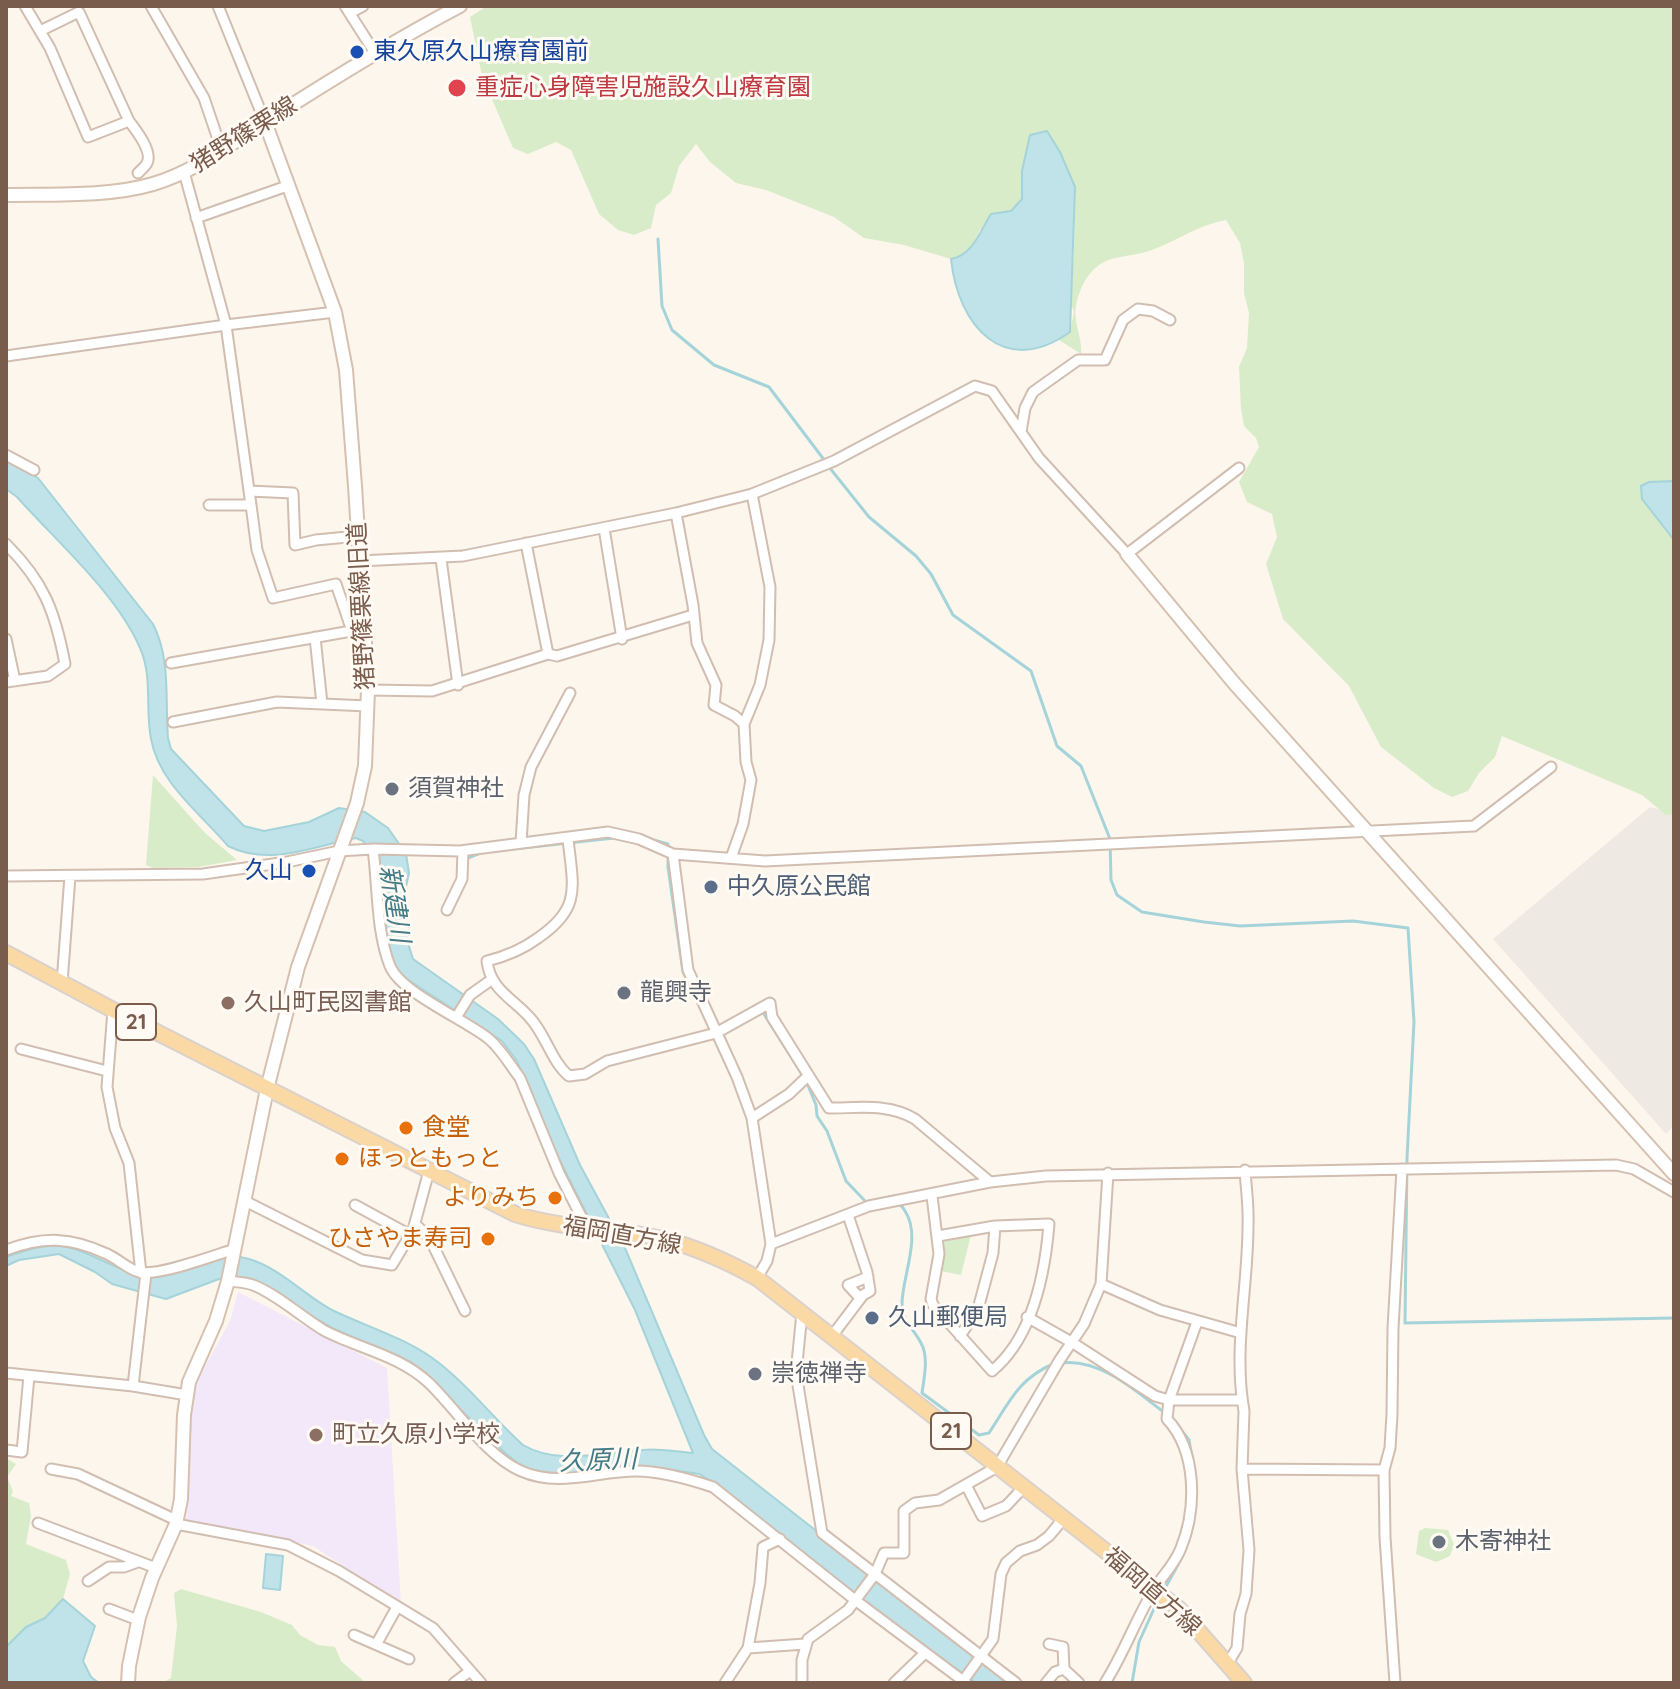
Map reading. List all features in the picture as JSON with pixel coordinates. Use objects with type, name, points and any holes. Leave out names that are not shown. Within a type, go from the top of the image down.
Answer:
[{"type":"main road","name":"福岡直方線","points":[[6,953],[515,1214],[588,1230],[665,1240],[714,1256],[757,1278],[1179,1609],[1244,1683]]},
{"type":"street","points":[[25,6],[40,31],[88,137],[129,121]]},
{"type":"street","points":[[151,6],[204,98],[222,151]]},
{"type":"street","points":[[218,6],[265,122]]},
{"type":"street","points":[[363,6],[347,10],[375,53]]},
{"type":"street","name":"猪野篠栗線","points":[[6,195],[128,189],[151,185],[184,172],[222,151],[391,42],[460,6]]},
{"type":"street","points":[[40,31],[79,12],[129,121],[149,155],[147,164],[138,173]]},
{"type":"street","name":"猪野篠栗線旧道","points":[[128,1683],[138,1620],[176,1522],[181,1499],[187,1395],[197,1361],[216,1321],[228,1280],[267,1089],[298,967],[357,803],[365,766],[368,690],[358,630],[358,536],[343,345],[335,312],[265,122]]},
{"type":"street","points":[[171,663],[358,630],[336,584],[273,598],[257,550],[226,325],[184,172]]},
{"type":"street","points":[[196,218],[287,186]]},
{"type":"street","points":[[1021,432],[1025,408],[1033,392],[1078,360],[1105,360],[1123,320],[1138,309],[1153,311],[1170,320]]},
{"type":"street","points":[[6,356],[335,312]]},
{"type":"street","points":[[359,561],[441,559],[676,513],[752,494],[834,461],[975,386],[992,391],[1039,458],[1127,554],[1234,683],[1674,1174]]},
{"type":"street","points":[[6,455],[34,470]]},
{"type":"street","points":[[1127,554],[1239,468]]},
{"type":"street","points":[[249,491],[293,493],[295,545],[358,536]]},
{"type":"street","points":[[731,858],[743,824],[751,780],[746,762],[744,724],[760,685],[769,640],[770,587],[752,494]]},
{"type":"street","points":[[209,505],[251,505]]},
{"type":"street","points":[[676,513],[697,643],[716,685],[714,705],[744,724]]},
{"type":"street","points":[[604,528],[622,639]]},
{"type":"street","points":[[526,543],[548,654]]},
{"type":"street","points":[[6,544],[31,569],[58,623],[65,664],[48,676],[10,682],[6,639]]},
{"type":"street","points":[[441,559],[458,685]]},
{"type":"street","points":[[368,690],[432,691],[458,685],[548,654],[557,656],[622,639],[693,615]]},
{"type":"street","points":[[315,637],[322,704]]},
{"type":"street","points":[[521,843],[524,795],[531,767],[570,693]]},
{"type":"street","points":[[173,722],[277,702],[368,706]]},
{"type":"street","points":[[6,876],[203,874],[339,851],[463,851],[612,833],[639,839],[673,854],[793,861],[1474,826],[1551,767]]},
{"type":"street","points":[[568,839],[572,882],[564,917],[558,925],[514,954],[487,961],[491,980],[510,1002],[533,1021],[569,1076],[585,1074],[607,1061],[716,1033],[770,1003],[772,1017],[829,1108],[883,1107],[902,1110],[990,1182]]},
{"type":"street","points":[[373,849],[383,941],[390,968],[420,995],[492,1041],[520,1078],[559,1173],[588,1230]]},
{"type":"street","points":[[447,910],[462,879],[463,851]]},
{"type":"street","points":[[673,854],[688,970],[737,1077],[752,1118],[771,1244],[767,1261],[757,1278]]},
{"type":"street","points":[[62,983],[70,876]]},
{"type":"street","points":[[457,1016],[470,995],[491,980]]},
{"type":"street","points":[[113,1010],[107,1087],[115,1128],[129,1163],[144,1273],[133,1386]]},
{"type":"street","points":[[21,1049],[107,1071]]},
{"type":"street","points":[[752,1118],[789,1094],[808,1076]]},
{"type":"street","points":[[771,1244],[869,1206],[932,1196],[990,1182],[1046,1176],[1616,1165],[1634,1169],[1674,1192]]},
{"type":"street","points":[[1395,1683],[1385,1537],[1384,1470],[1390,1448],[1402,1169]]},
{"type":"street","points":[[1228,1663],[1237,1648],[1249,1550],[1242,1469],[1241,1333],[1248,1224],[1245,1170]]},
{"type":"street","points":[[245,1201],[362,1260],[392,1265],[415,1224],[429,1171]]},
{"type":"street","points":[[802,1683],[805,1644],[818,1629],[840,1617],[855,1600],[875,1574],[884,1553],[904,1553],[904,1511],[915,1503],[939,1500],[997,1467],[1059,1361],[1073,1343],[1101,1284],[1108,1173]]},
{"type":"street","points":[[932,1196],[939,1254],[931,1299],[933,1305],[992,1371],[1015,1345],[1027,1317],[1045,1269],[1049,1224],[995,1226],[938,1236]]},
{"type":"street","points":[[355,1205],[410,1235]]},
{"type":"street","points":[[832,1336],[860,1298],[870,1291],[848,1215]]},
{"type":"street","points":[[415,1224],[429,1237],[465,1311]]},
{"type":"street","points":[[960,1336],[978,1309],[993,1253],[995,1226]]},
{"type":"street","points":[[6,1250],[35,1241],[67,1239],[108,1254],[144,1273],[234,1252]]},
{"type":"street","points":[[860,1298],[848,1285],[868,1277]]},
{"type":"street","points":[[228,1280],[253,1285],[326,1331],[402,1363],[427,1381],[504,1462],[522,1472],[544,1479],[575,1479],[636,1471],[688,1478],[713,1487],[964,1682],[993,1639],[1001,1574],[1006,1563],[1020,1551],[1037,1545],[1049,1536],[1064,1518]]},
{"type":"street","points":[[1101,1284],[1197,1322],[1241,1333]]},
{"type":"street","points":[[802,1313],[796,1373],[822,1533],[1016,1683]]},
{"type":"street","points":[[1027,1317],[1155,1396],[1169,1400],[1242,1400]]},
{"type":"street","points":[[1105,1683],[1154,1589],[1180,1550],[1188,1527],[1191,1492],[1186,1447],[1167,1419],[1169,1400],[1197,1322]]},
{"type":"street","points":[[6,1373],[133,1386],[187,1395]]},
{"type":"street","points":[[6,1450],[22,1452],[29,1376]]},
{"type":"street","points":[[51,1469],[78,1474],[176,1522],[288,1545],[339,1571],[433,1628],[481,1683]]},
{"type":"street","points":[[1242,1469],[1384,1470]]},
{"type":"street","points":[[966,1485],[982,1516],[1006,1506],[1024,1487]]},
{"type":"street","points":[[38,1523],[156,1568]]},
{"type":"street","points":[[725,1683],[748,1648],[763,1547],[780,1539]]},
{"type":"street","points":[[88,1581],[109,1567],[124,1567],[138,1562]]},
{"type":"street","points":[[377,1643],[397,1607]]},
{"type":"street","points":[[109,1609],[138,1620]]},
{"type":"street","points":[[354,1635],[409,1659]]},
{"type":"street","points":[[748,1648],[805,1644]]},
{"type":"street","points":[[1049,1644],[1063,1647],[1064,1669],[1079,1683]]},
{"type":"street","points":[[894,1683],[925,1653]]},
{"type":"street","points":[[1046,1683],[1055,1672],[1064,1669]]},
{"type":"street","points":[[454,1683],[470,1671]]},
{"type":"shaded area","points":[[1650,807],[1674,813],[1674,1126],[1666,1134],[1493,939]]},
{"type":"shaded area","points":[[238,1292],[387,1368],[401,1604],[313,1546],[186,1520],[190,1408],[196,1383],[230,1321]]},
{"type":"green space","points":[[487,6],[1674,6],[1674,481],[1659,481],[1642,499],[1674,540],[1674,815],[1666,815],[1642,795],[1502,736],[1495,757],[1479,773],[1468,791],[1452,797],[1434,788],[1381,747],[1349,686],[1283,619],[1266,564],[1277,537],[1272,514],[1247,502],[1239,482],[1259,447],[1256,438],[1244,426],[1241,409],[1239,367],[1247,348],[1249,313],[1244,293],[1240,243],[1226,220],[1204,226],[1146,252],[1109,260],[1095,269],[1083,285],[1076,308],[1081,354],[1059,340],[1070,332],[1074,312],[1070,301],[1075,187],[1022,171],[1022,198],[1011,211],[980,230],[971,248],[960,257],[951,259],[904,245],[864,238],[834,217],[766,190],[736,183],[710,162],[696,144],[679,166],[671,193],[656,205],[651,228],[634,235],[618,230],[599,214],[571,150],[556,142],[528,154],[513,148],[482,76],[470,17]]},
{"type":"green space","points":[[153,775],[204,832],[237,860],[198,867],[153,868],[146,865]]},
{"type":"green space","points":[[971,1235],[961,1275],[941,1271],[945,1238]]},
{"type":"green space","points":[[6,1458],[16,1464],[7,1477],[13,1491],[11,1496],[29,1503],[31,1516],[26,1544],[66,1560],[70,1574],[63,1599],[45,1618],[26,1627],[6,1647]]},
{"type":"green space","points":[[1425,1528],[1448,1530],[1454,1545],[1450,1556],[1436,1562],[1416,1554],[1419,1531]]},
{"type":"green space","points":[[181,1589],[261,1612],[292,1625],[300,1635],[318,1645],[335,1647],[341,1661],[366,1683],[162,1683],[171,1678],[177,1626],[174,1593]]},
{"type":"water","points":[[1047,131],[1075,187],[1070,332],[1046,345],[1025,350],[1005,347],[988,338],[974,324],[955,283],[951,259],[965,253],[991,214],[1011,211],[1022,199],[1022,171],[1030,135]]},
{"type":"water","points":[[6,459],[38,478],[153,624],[163,651],[171,749],[244,826],[264,831],[309,822],[339,808],[365,812],[388,828],[406,854],[409,873],[405,891],[407,940],[413,959],[498,1019],[524,1044],[534,1059],[580,1165],[625,1248],[712,1449],[1010,1683],[976,1683],[916,1641],[716,1484],[699,1474],[637,1467],[560,1475],[524,1468],[411,1362],[334,1329],[253,1281],[219,1279],[166,1299],[112,1284],[59,1254],[19,1260],[6,1266],[6,1257],[48,1246],[81,1251],[143,1277],[170,1275],[222,1257],[249,1259],[282,1275],[332,1310],[395,1337],[431,1357],[523,1445],[551,1455],[566,1456],[648,1450],[693,1453],[635,1310],[546,1133],[517,1061],[502,1041],[399,974],[388,949],[378,857],[356,838],[276,855],[244,852],[228,846],[193,809],[171,783],[155,755],[149,728],[148,682],[140,648],[101,588],[6,489]]},
{"type":"water","points":[[1674,481],[1674,540],[1642,499],[1641,486],[1649,482]]},
{"type":"water","points":[[266,1554],[283,1556],[280,1590],[263,1588]]},
{"type":"water","points":[[63,1599],[95,1626],[83,1661],[91,1677],[99,1683],[6,1683],[6,1647],[26,1627],[45,1618]]},
{"type":"waterway","points":[[658,239],[662,306],[672,330],[714,365],[769,387],[825,461]]},
{"type":"waterway","points":[[829,467],[869,517],[916,556],[931,574],[953,615],[1031,671],[1057,746],[1081,766],[1110,839],[1111,880],[1117,895],[1142,912],[1204,922],[1240,926],[1353,921],[1408,928],[1414,1022],[1407,1158],[1405,1323],[1674,1318]]},
{"type":"waterway","points":[[632,834],[668,844],[668,867],[683,972],[695,994]]},
{"type":"waterway","points":[[495,851],[614,838]]},
{"type":"waterway","points":[[468,858],[483,852]]},
{"type":"waterway","points":[[762,1011],[803,1076]]},
{"type":"waterway","points":[[807,1083],[817,1116],[827,1131],[846,1181],[866,1202],[894,1196],[910,1221],[912,1244],[902,1304],[904,1315],[925,1355],[922,1393],[979,1435],[989,1433],[1023,1385],[1053,1364]]},
{"type":"waterway","points":[[1061,1363],[1075,1363],[1103,1371],[1130,1386],[1166,1414]]},
{"type":"waterway","points":[[1174,1421],[1189,1440],[1194,1468]]},
{"type":"waterway","points":[[1164,1590],[1187,1545],[1194,1516]]},
{"type":"waterway","points":[[1132,1683],[1139,1642],[1158,1600]]},
{"type":"place","name":"東久原久山療育園前","points":[[357,52]]},
{"type":"place","name":"重症心身障害児施設久山療育園","points":[[457,88]]},
{"type":"place","name":"須賀神社","points":[[392,789]]},
{"type":"place","name":"久山","points":[[309,871]]},
{"type":"place","name":"中久原公民館","points":[[711,887]]},
{"type":"place","name":"龍興寺","points":[[624,993]]},
{"type":"place","name":"久山町民図書館","points":[[228,1003]]},
{"type":"place","name":"食堂","points":[[406,1128]]},
{"type":"place","name":"ほっともっと","points":[[342,1159]]},
{"type":"place","name":"よりみち","points":[[555,1198]]},
{"type":"place","name":"ひさやま寿司","points":[[488,1239]]},
{"type":"place","name":"久山郵便局","points":[[872,1318]]},
{"type":"place","name":"崇徳禅寺","points":[[755,1374]]},
{"type":"place","name":"町立久原小学校","points":[[316,1435]]},
{"type":"place","name":"木寄神社","points":[[1439,1542]]},
{"type":"water label","name":"新建川","points":[[394,904]]},
{"type":"water label","name":"久原川","points":[[598,1461]]}]
